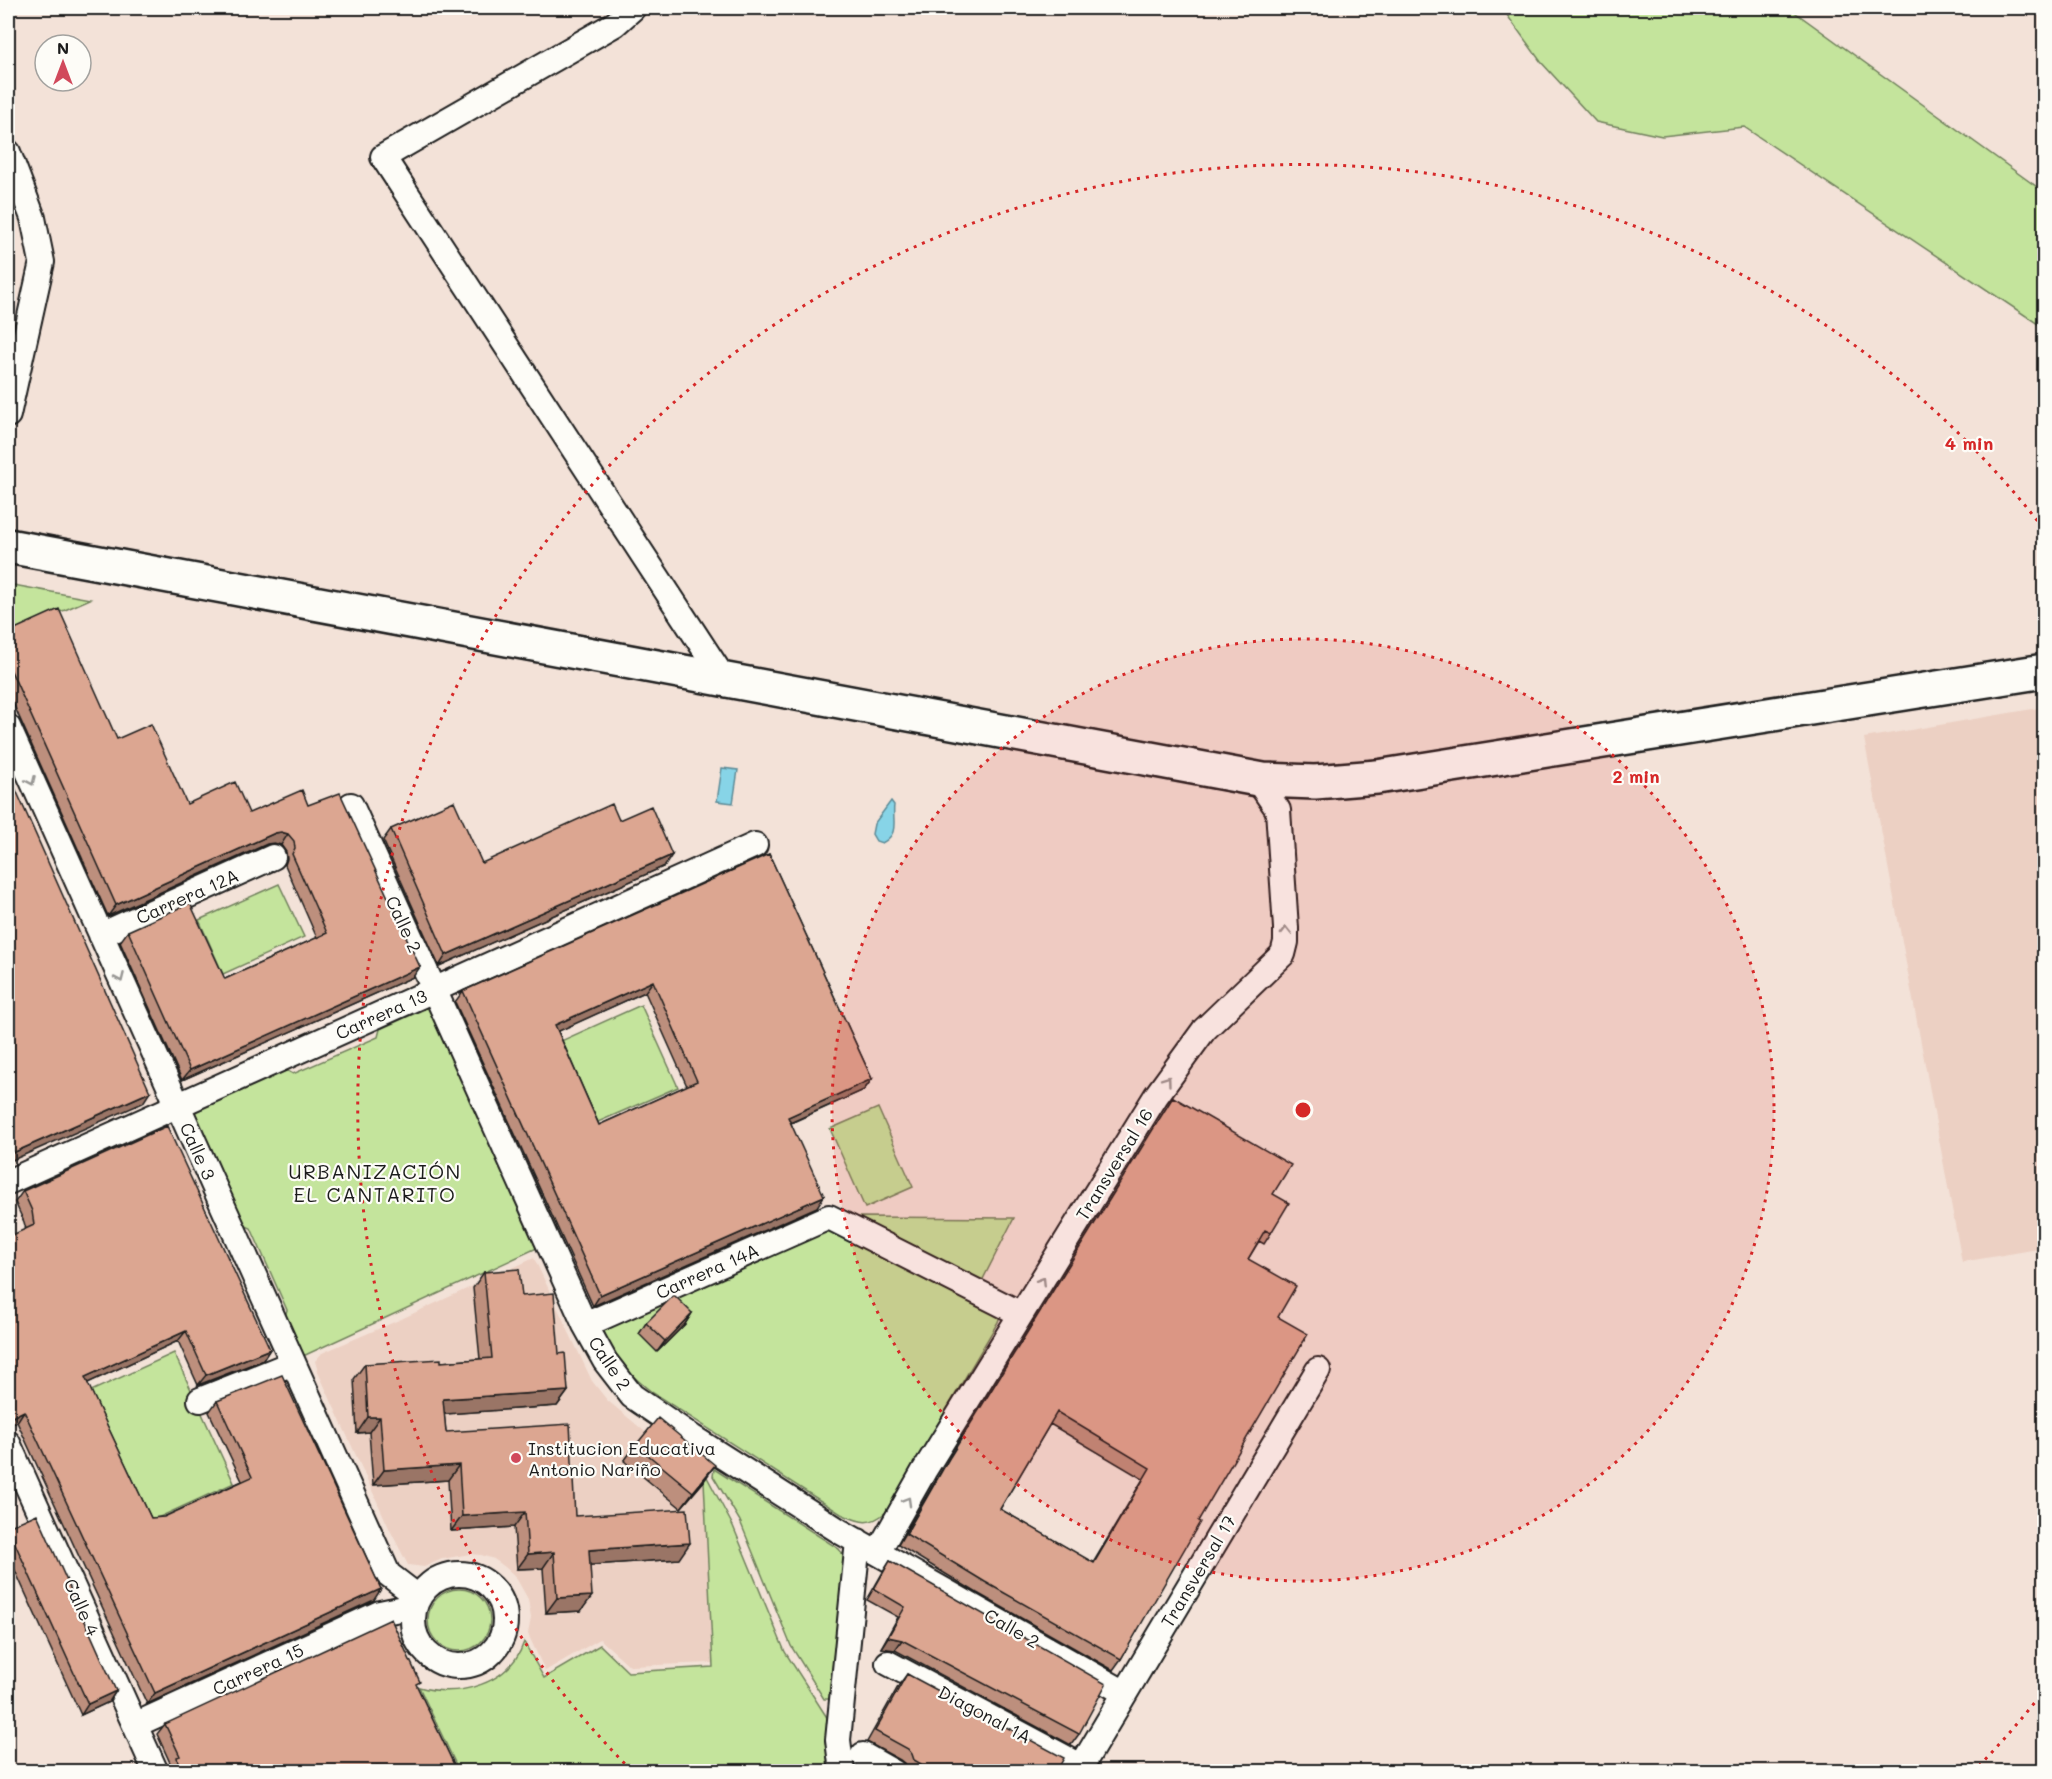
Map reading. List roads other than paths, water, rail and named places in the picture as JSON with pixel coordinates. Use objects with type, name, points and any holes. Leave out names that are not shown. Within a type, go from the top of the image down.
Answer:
[{"type":"main road","points":[[8,546],[1256,778],[1300,782],[1396,775],[2044,671]]},
{"type":"street","points":[[633,8],[615,24],[383,157],[724,679]]},
{"type":"street","points":[[8,152],[33,218],[42,262],[8,415]]},
{"type":"street","name":"Calle 3","points":[[8,727],[388,1574],[419,1603]]},
{"type":"street","points":[[1256,778],[1278,810],[1300,782]]},
{"type":"street","name":"Calle 2","points":[[351,805],[585,1325],[605,1361],[632,1396],[700,1443],[868,1546],[1125,1693]]},
{"type":"street","name":"Transversal 16","points":[[868,1546],[924,1472],[1156,1096],[1204,1030],[1283,954],[1286,928],[1278,810]]},
{"type":"street","name":"Carrera 13","points":[[8,1182],[755,845]]},
{"type":"street","name":"Carrera 12A","points":[[101,935],[273,857]]},
{"type":"street","name":"Carrera 14A","points":[[585,1325],[829,1216],[1022,1314]]},
{"type":"street","points":[[200,1400],[293,1363]]},
{"type":"street","name":"Transversal 17","points":[[1079,1769],[1318,1370]]},
{"type":"street","name":"Calle 4","points":[[8,1443],[156,1772]]},
{"type":"street","points":[[842,1772],[838,1740],[868,1546]]},
{"type":"street","name":"Carrera 15","points":[[135,1725],[380,1613],[419,1603]]},
{"type":"street","name":"Diagonal 1A","points":[[888,1663],[1079,1769]]},
{"type":"street","points":[[863,1755],[893,1772]]},
{"type":"water","points":[[722,768],[738,770],[733,803],[717,801]]},
{"type":"water","points":[[891,801],[894,805],[894,827],[891,836],[882,843],[876,841],[872,834],[874,824]]},
{"type":"place","name":"Institucion Educativa Antonio Nariño","points":[[516,1458]]},
{"type":"district","name":"URBANIZACIÓN EL CANTARITO","points":[[375,1182]]}]
